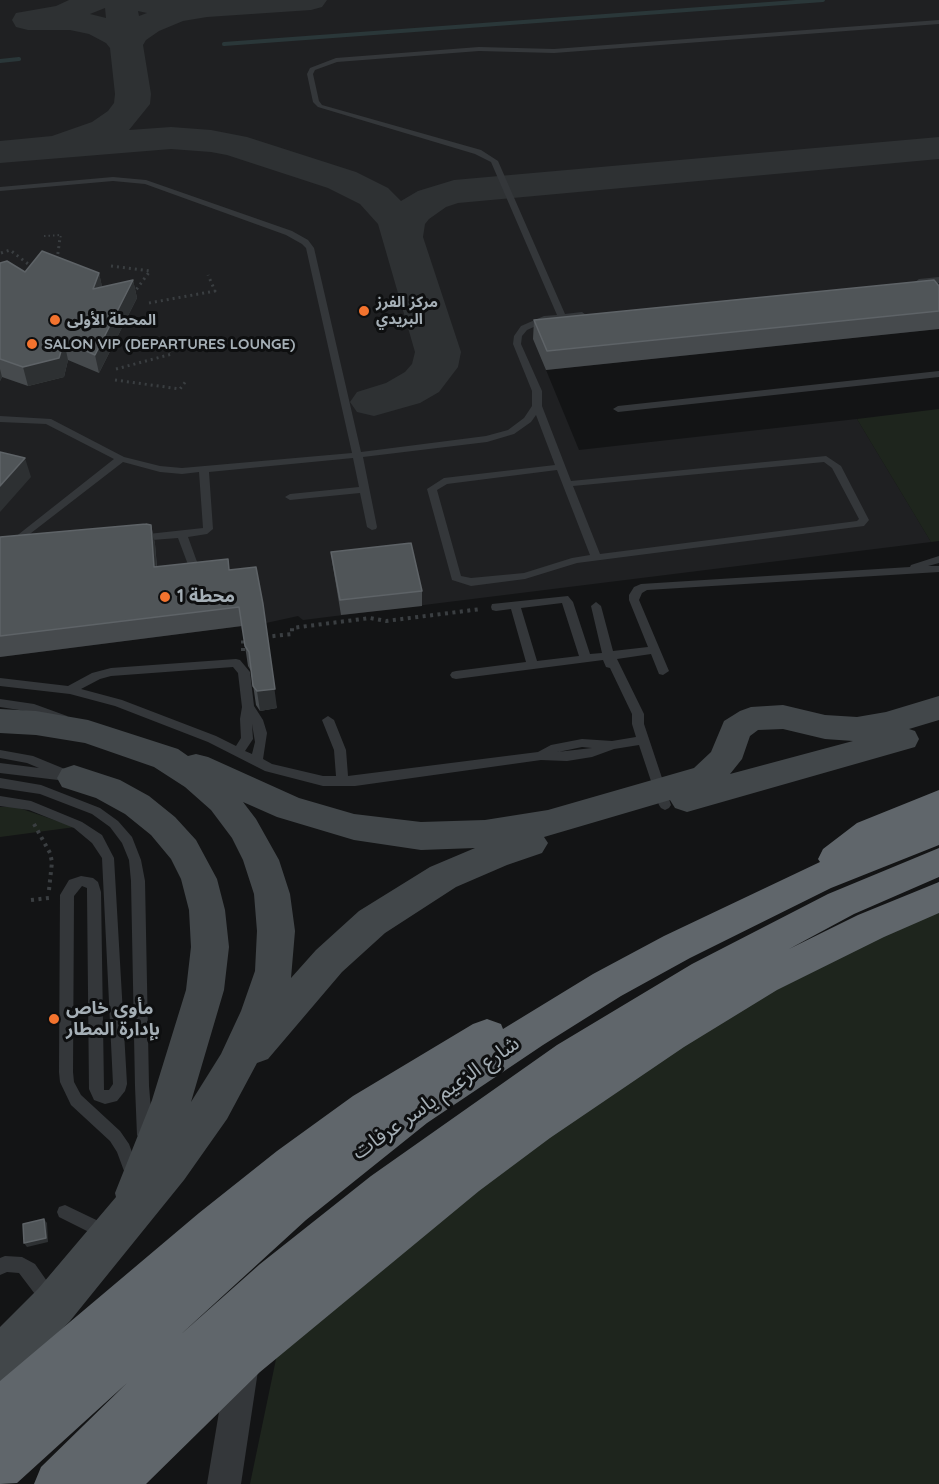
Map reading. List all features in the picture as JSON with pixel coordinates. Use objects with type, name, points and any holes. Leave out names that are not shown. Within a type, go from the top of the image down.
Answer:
[{"type":"highway","points":[[818,878],[850,846],[869,833],[939,802]]},
{"type":"highway","name":"شارع الزعيم ياسر عرفات","points":[[0,1466],[291,1206],[413,1110],[608,985],[687,942],[818,878],[939,831]]},
{"type":"highway","points":[[58,1484],[160,1384],[276,1280],[386,1190],[506,1102],[571,1057],[705,975],[841,904],[939,862]]},
{"type":"highway","points":[[112,1484],[244,1356],[464,1177],[603,1078],[764,979],[871,926],[939,897]]},
{"type":"highway","points":[[0,1412],[214,1228],[367,1109],[509,1024],[574,996],[608,985]]},
{"type":"street","points":[[236,1065],[329,961],[372,922],[418,891],[443,877],[494,855],[663,798],[696,781],[713,772],[725,759],[736,729],[751,719],[772,716],[825,727],[857,729],[886,724],[939,708]]},
{"type":"street","points":[[0,721],[36,723],[88,732],[166,759],[200,767],[289,808],[320,818],[389,833],[421,836],[464,836],[517,830],[663,798],[939,729]]},
{"type":"street","points":[[0,1360],[54,1305],[125,1216],[169,1166],[213,1107],[236,1065],[260,1011],[274,970],[276,931],[272,894],[261,860],[244,829],[223,801],[197,778],[166,759]]},
{"type":"street","points":[[58,784],[108,789],[163,826],[189,860],[199,879],[207,910],[210,947],[205,990],[172,1100],[125,1216]]},
{"type":"street","points":[[224,1484],[244,1356]]},
{"type":"lane","points":[[562,317],[494,161],[478,152],[320,106],[316,102],[310,74],[312,69],[336,60],[479,49],[554,51],[939,22]]},
{"type":"lane","points":[[0,189],[113,179],[146,182],[298,237],[310,248],[358,455],[372,527]]},
{"type":"lane","points":[[904,284],[939,280]]},
{"type":"lane","points":[[596,557],[537,406],[537,391],[517,344],[518,336],[524,328],[534,322],[598,314]]},
{"type":"lane","points":[[618,409],[939,374]]},
{"type":"lane","points":[[0,419],[48,421],[121,459],[159,470],[204,471],[487,439],[511,432],[528,420],[537,406]]},
{"type":"lane","points":[[2,553],[121,459]]},
{"type":"lane","points":[[561,467],[437,484],[432,489],[432,496],[456,578],[471,582],[525,576],[561,563],[596,557],[860,524],[864,520],[836,466],[826,459],[567,484]]},
{"type":"lane","points":[[122,540],[203,532],[208,529],[204,471]]},
{"type":"lane","points":[[290,496],[365,489]]},
{"type":"lane","points":[[182,534],[195,570]]},
{"type":"lane","points":[[2,553],[27,549]]},
{"type":"lane","points":[[901,572],[939,559]]},
{"type":"lane","points":[[663,671],[634,600],[634,595],[645,587],[939,569]]},
{"type":"lane","points":[[496,607],[557,599],[568,602],[586,659]]},
{"type":"lane","points":[[514,605],[532,665]]},
{"type":"lane","points":[[596,606],[610,656],[612,672],[631,715],[638,724],[663,798]]},
{"type":"lane","points":[[456,675],[655,651]]},
{"type":"lane","points":[[70,690],[96,676],[125,670],[236,663],[244,672],[248,707],[247,739],[238,752]]},
{"type":"lane","points":[[0,682],[70,690],[166,720],[256,762],[305,778],[342,782],[542,756],[558,758],[576,756],[599,751],[612,745],[643,740]]},
{"type":"lane","points":[[0,703],[34,708],[63,718],[88,732]]},
{"type":"lane","points":[[248,707],[257,720],[261,733],[256,762]]},
{"type":"lane","points":[[328,720],[340,750],[342,782]]},
{"type":"lane","points":[[0,754],[29,759],[58,784],[114,824],[127,841],[135,860],[138,882],[142,1086],[148,1160]]},
{"type":"lane","points":[[0,768],[58,784]]},
{"type":"lane","points":[[0,783],[58,784]]},
{"type":"lane","points":[[31,806],[58,784]]},
{"type":"lane","points":[[0,801],[31,806],[63,817],[97,839],[108,858],[120,1084],[118,1091],[112,1096],[105,1097],[99,1095],[96,1089],[94,892],[93,886],[88,882],[74,884],[69,889],[68,895],[66,1072],[70,1091],[76,1100],[115,1136],[124,1149],[133,1182],[125,1216],[65,1212]]},
{"type":"lane","points":[[0,1267],[5,1264],[22,1265],[29,1270],[54,1305]]},
{"type":"path","points":[[44,236],[61,235],[57,260]]},
{"type":"path","points":[[1,253],[10,250],[36,270]]},
{"type":"path","points":[[111,266],[150,271],[129,300]]},
{"type":"path","points":[[149,303],[215,291],[208,275]]},
{"type":"path","points":[[116,369],[172,354],[170,350]]},
{"type":"path","points":[[115,380],[180,389],[186,381]]},
{"type":"path","points":[[262,638],[292,634],[292,628],[370,618],[386,621],[496,607]]},
{"type":"path","points":[[244,672],[243,640],[253,639]]},
{"type":"path","points":[[31,806],[33,823],[46,845],[52,862],[48,898]]},
{"type":"shaded area","points":[[0,0],[939,0],[939,329],[546,370],[579,450],[857,419],[931,542],[303,620],[298,616],[266,623],[0,657]]},
{"type":"shaded area","points":[[939,409],[939,541],[931,542],[857,419]]},
{"type":"shaded area","points":[[0,807],[16,807],[75,827],[0,837]]},
{"type":"shaded area","points":[[939,886],[939,1484],[250,1484],[290,1292]]},
{"type":"building","name":"المحطة الأولى","points":[[42,251],[99,273],[93,289],[133,280],[95,355],[64,341],[59,358],[23,367],[0,359],[0,263],[7,261],[25,272]]},
{"type":"building","points":[[934,280],[939,286],[939,311],[547,351],[534,320]]},
{"type":"building","points":[[0,452],[25,458],[0,486]]},
{"type":"building","points":[[151,525],[154,567],[228,559],[229,570],[256,567],[275,689],[257,691],[253,686],[249,652],[245,646],[239,607],[0,636],[0,537]]},
{"type":"building","points":[[411,543],[422,591],[340,600],[331,552]]},
{"type":"building","points":[[44,1219],[46,1238],[24,1243],[23,1224]]},
{"type":"waterway","points":[[224,44],[823,0]]},
{"type":"waterway","points":[[0,61],[19,59]]},
{"type":"taxiway","points":[[96,0],[64,14],[28,20],[70,20],[99,26],[118,36],[126,45]]},
{"type":"taxiway","points":[[130,0],[169,7],[207,7]]},
{"type":"taxiway","points":[[207,7],[311,0]]},
{"type":"taxiway","points":[[121,6],[126,45]]},
{"type":"taxiway","points":[[126,45],[132,34],[147,24],[176,12],[207,7]]},
{"type":"taxiway","points":[[168,10],[207,7]]},
{"type":"taxiway","points":[[66,144],[105,130],[121,119],[132,104],[133,94],[126,45]]},
{"type":"taxiway","points":[[0,152],[171,138],[211,141],[234,145],[342,180],[374,196],[397,221],[438,352],[435,367],[422,382],[403,393],[374,402]]},
{"type":"taxiway","points":[[403,236],[405,223],[415,210],[432,199],[454,192],[939,148]]},
{"type":"place","name":"مركز الفرز البريدي","points":[[364,311]]},
{"type":"place","name":"المحطة الأولى","points":[[55,320]]},
{"type":"place","name":"SALON VIP (DEPARTURES LOUNGE)","points":[[32,344]]},
{"type":"place","name":"محطة 1","points":[[165,597]]},
{"type":"place","name":"مأوى خاص بإدارة المطار","points":[[54,1019]]}]
